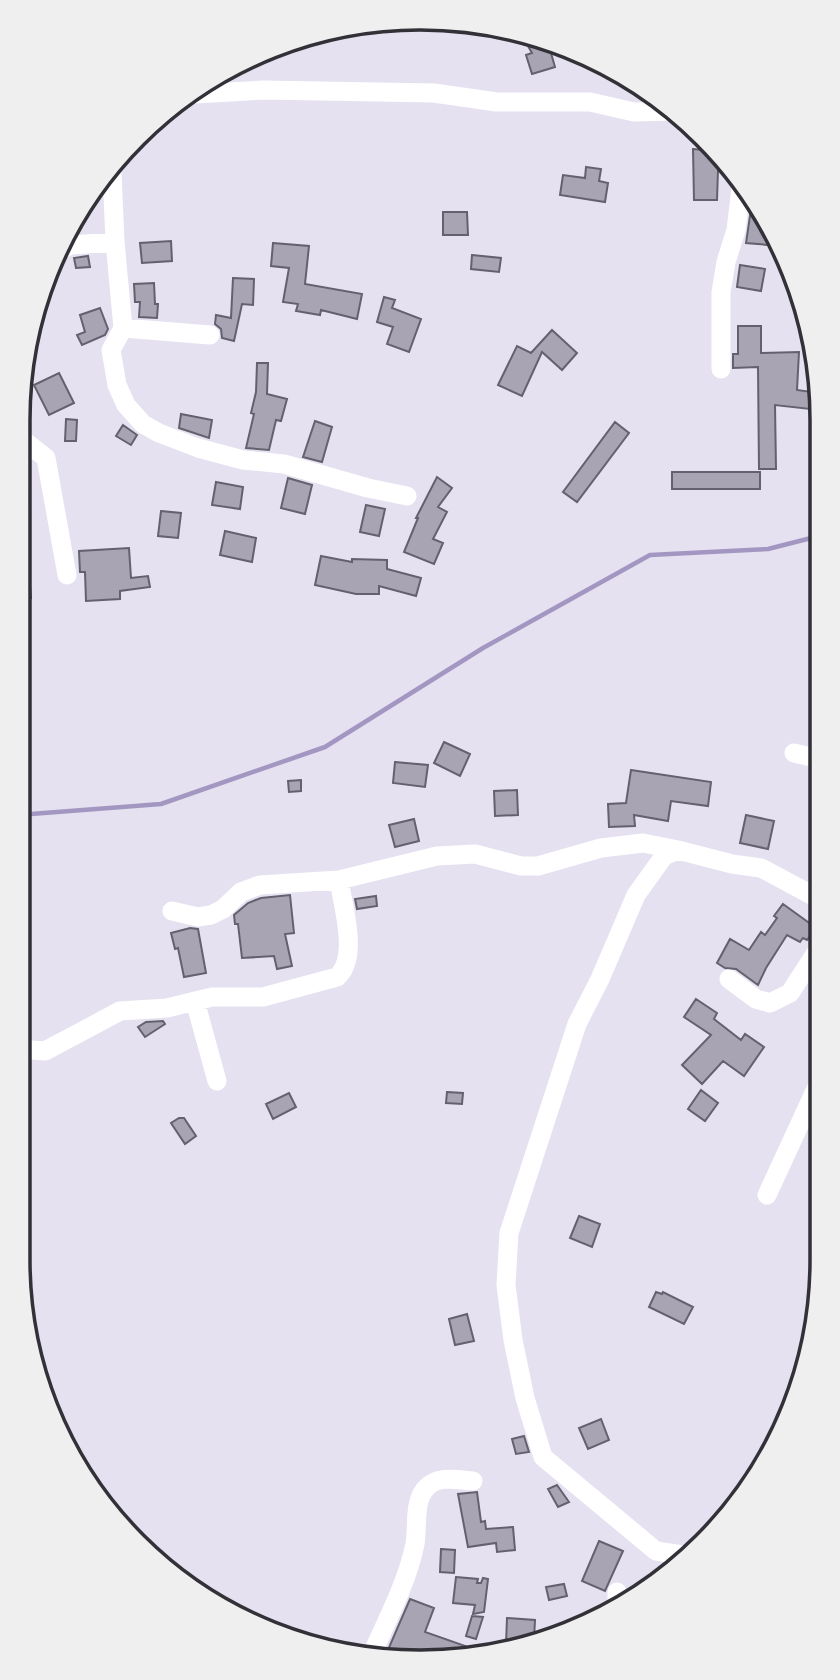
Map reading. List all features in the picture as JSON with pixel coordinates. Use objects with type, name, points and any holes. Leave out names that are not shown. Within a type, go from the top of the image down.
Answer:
[{"type":"street","points":[[207,93],[263,90],[434,93],[497,102],[582,102],[634,112],[660,111]]},
{"type":"street","points":[[112,179],[115,242],[124,328],[111,350],[117,385],[126,405],[143,424],[198,448],[243,460],[284,464],[407,496]]},
{"type":"street","points":[[721,369],[721,292],[740,197]]},
{"type":"street","points":[[71,245],[115,242]]},
{"type":"street","points":[[124,328],[210,335]]},
{"type":"street","points":[[30,445],[47,458],[67,575]]},
{"type":"street","points":[[794,753],[810,756]]},
{"type":"street","points":[[172,911],[198,917],[211,915],[223,909],[241,892],[260,885],[339,880],[437,856],[475,854],[521,866],[538,866],[601,848],[643,843],[761,868],[810,894]]},
{"type":"street","points":[[676,1554],[656,1551],[543,1457],[525,1398],[513,1340],[506,1285],[509,1233],[577,1024],[600,979],[636,895],[664,856],[678,850]]},
{"type":"street","points":[[30,1050],[45,1051],[120,1011],[167,1008],[212,997],[263,997],[337,977],[345,970],[349,945],[339,880]]},
{"type":"street","points":[[729,979],[756,999],[770,1003],[790,993],[810,962]]},
{"type":"street","points":[[195,1000],[217,1081]]},
{"type":"street","points":[[767,1195],[810,1102]]},
{"type":"street","points":[[376,1648],[405,1578],[415,1544],[419,1499],[425,1488],[435,1481],[473,1481]]},
{"type":"building","points":[[527,45],[551,52],[555,67],[532,74],[526,55],[532,53]]},
{"type":"building","points":[[693,149],[701,150],[720,170],[717,200],[694,200]]},
{"type":"building","points":[[586,167],[601,169],[599,181],[608,183],[605,202],[560,195],[563,175],[585,178]]},
{"type":"building","points":[[443,212],[467,212],[468,235],[443,235]]},
{"type":"building","points":[[750,213],[769,245],[746,243]]},
{"type":"building","points":[[171,241],[172,261],[142,263],[140,243]]},
{"type":"building","points":[[273,243],[309,246],[305,284],[362,294],[357,319],[321,310],[320,315],[296,311],[298,304],[283,302],[289,268],[271,266]]},
{"type":"building","points":[[472,255],[501,258],[499,272],[471,269]]},
{"type":"building","points":[[88,256],[90,267],[76,268],[74,258]]},
{"type":"building","points":[[740,265],[765,269],[761,291],[737,287]]},
{"type":"building","points":[[233,278],[254,279],[253,305],[242,304],[234,341],[222,338],[221,329],[215,324],[216,315],[231,318]]},
{"type":"building","points":[[154,283],[155,304],[158,304],[157,318],[139,317],[140,302],[135,302],[134,284]]},
{"type":"building","points":[[384,297],[395,300],[392,308],[421,319],[409,352],[387,344],[393,327],[377,322]]},
{"type":"building","points":[[100,308],[108,329],[105,335],[82,345],[77,335],[85,332],[80,315]]},
{"type":"building","points":[[738,326],[761,326],[761,353],[799,352],[797,390],[809,392],[810,409],[775,405],[776,469],[759,469],[758,367],[733,368],[733,354],[738,354]]},
{"type":"building","points":[[552,330],[577,353],[562,370],[542,352],[522,396],[498,385],[517,346],[531,353]]},
{"type":"building","points":[[257,363],[268,363],[267,394],[287,399],[281,421],[276,420],[269,450],[246,448],[254,414],[251,413],[256,392]]},
{"type":"building","points":[[59,373],[74,403],[49,415],[34,385]]},
{"type":"building","points":[[181,414],[212,420],[209,438],[179,428]]},
{"type":"building","points":[[66,419],[77,420],[76,441],[65,441]]},
{"type":"building","points":[[315,421],[332,427],[322,462],[303,457]]},
{"type":"building","points":[[615,422],[629,433],[577,502],[563,492]]},
{"type":"building","points":[[123,425],[137,435],[131,445],[116,436]]},
{"type":"building","points":[[672,472],[760,472],[760,489],[672,489]]},
{"type":"building","points":[[437,477],[452,488],[438,507],[447,512],[433,539],[443,543],[434,564],[404,552],[416,518]]},
{"type":"building","points":[[288,478],[312,485],[305,514],[281,508]]},
{"type":"building","points":[[216,482],[243,487],[240,509],[212,505]]},
{"type":"building","points":[[366,505],[385,509],[379,536],[360,532]]},
{"type":"building","points":[[161,511],[181,513],[178,538],[158,536]]},
{"type":"building","points":[[225,531],[256,538],[252,562],[220,555]]},
{"type":"building","points":[[129,548],[131,578],[148,576],[150,587],[120,591],[120,599],[86,601],[85,572],[80,572],[79,551]]},
{"type":"building","points":[[321,556],[352,562],[352,559],[387,560],[387,569],[421,578],[416,596],[379,586],[379,594],[356,594],[315,585]]},
{"type":"building","points":[[444,742],[470,754],[460,776],[434,763]]},
{"type":"building","points":[[395,762],[428,765],[425,787],[393,783]]},
{"type":"building","points":[[631,770],[711,782],[708,806],[671,801],[668,821],[634,815],[635,826],[609,827],[608,804],[626,803]]},
{"type":"building","points":[[301,780],[301,791],[289,792],[288,781]]},
{"type":"building","points":[[517,790],[518,815],[495,816],[494,791]]},
{"type":"building","points":[[746,815],[774,821],[768,849],[740,843]]},
{"type":"building","points":[[414,819],[419,841],[395,847],[389,825]]},
{"type":"building","points":[[290,895],[294,933],[285,934],[292,966],[277,969],[274,956],[242,958],[238,924],[235,924],[234,915],[248,903],[261,898]]},
{"type":"building","points":[[376,896],[377,906],[357,909],[355,899]]},
{"type":"building","points":[[783,904],[810,924],[810,936],[800,942],[787,935],[758,985],[736,969],[725,968],[717,963],[730,939],[749,950],[761,932],[765,935],[777,918],[774,916]]},
{"type":"building","points":[[190,928],[198,929],[206,973],[184,977],[178,948],[175,949],[171,933]]},
{"type":"building","points":[[696,999],[717,1013],[714,1019],[741,1040],[745,1034],[764,1047],[744,1076],[723,1061],[702,1084],[682,1065],[711,1035],[684,1017]]},
{"type":"building","points":[[163,1021],[165,1024],[145,1037],[138,1027],[146,1022]]},
{"type":"building","points":[[701,1090],[718,1103],[705,1121],[688,1109]]},
{"type":"building","points":[[447,1092],[463,1093],[462,1104],[446,1103]]},
{"type":"building","points":[[289,1093],[296,1107],[273,1119],[266,1104]]},
{"type":"building","points":[[184,1118],[196,1136],[185,1144],[171,1123]]},
{"type":"building","points":[[579,1216],[600,1224],[592,1247],[570,1238]]},
{"type":"building","points":[[656,1292],[663,1292],[693,1307],[684,1324],[649,1307]]},
{"type":"building","points":[[467,1314],[474,1341],[455,1345],[449,1319]]},
{"type":"building","points":[[601,1419],[609,1440],[588,1449],[579,1428]]},
{"type":"building","points":[[524,1436],[529,1452],[516,1454],[512,1439]]},
{"type":"building","points":[[557,1485],[569,1502],[558,1507],[548,1489]]},
{"type":"building","points":[[477,1492],[481,1522],[485,1521],[486,1529],[513,1527],[515,1550],[497,1552],[496,1543],[468,1547],[458,1494]]},
{"type":"building","points":[[599,1541],[623,1551],[605,1591],[582,1581]]},
{"type":"building","points":[[441,1549],[455,1550],[454,1573],[440,1572]]},
{"type":"building","points":[[456,1577],[478,1579],[477,1583],[481,1583],[483,1578],[488,1579],[484,1612],[473,1614],[475,1605],[453,1603]]},
{"type":"building","points":[[564,1584],[567,1596],[549,1600],[546,1587]]},
{"type":"building","points":[[410,1599],[434,1608],[425,1632],[469,1647],[420,1650],[388,1649]]},
{"type":"building","points":[[472,1616],[483,1617],[476,1639],[466,1636]]},
{"type":"building","points":[[507,1618],[535,1620],[534,1633],[506,1641]]},
{"type":"waterway","points":[[30,814],[161,804],[325,747],[483,648],[650,555],[768,549],[810,538]]}]
